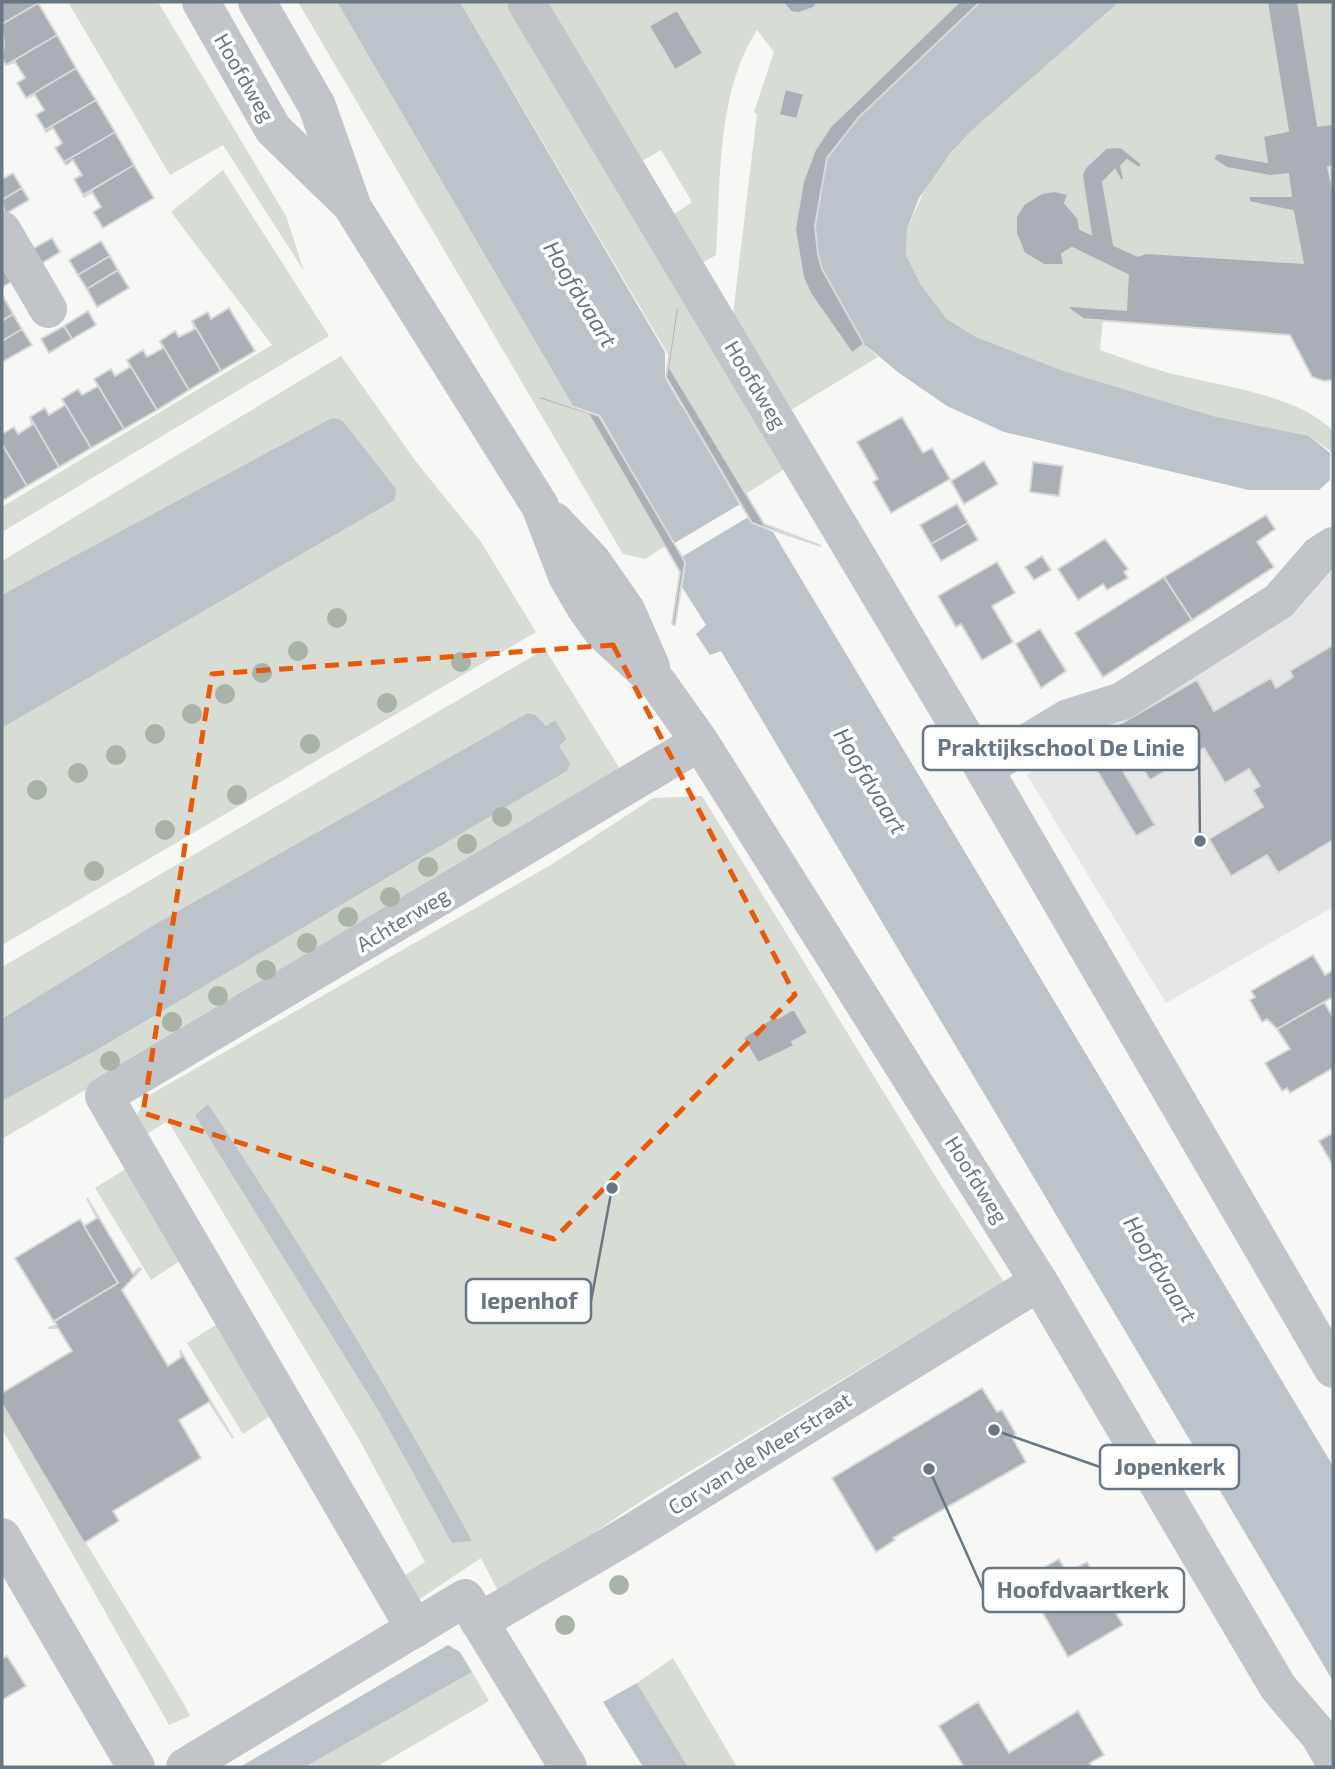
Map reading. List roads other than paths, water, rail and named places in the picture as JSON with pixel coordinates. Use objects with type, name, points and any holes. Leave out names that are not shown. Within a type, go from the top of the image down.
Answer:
[{"type":"street","name":"Hoofdweg","points":[[201,2],[273,129],[353,208]]},
{"type":"street","name":"Hoofdweg","points":[[257,2],[317,106],[353,208],[540,506],[568,576],[585,607],[602,631],[658,683],[700,742],[1039,1282],[1278,1687],[1319,1735],[1333,1759]]},
{"type":"street","name":"Hoofdweg","points":[[526,2],[984,768],[1333,1369]]},
{"type":"street","points":[[2,230],[48,309]]},
{"type":"street","points":[[984,768],[1068,718],[1122,701],[1279,601],[1319,555],[1333,546]]},
{"type":"street","name":"Achterweg","points":[[415,1629],[104,1096],[700,742]]},
{"type":"street","name":"Cor van de Meerstraat","points":[[479,1622],[628,1535],[1039,1282]]},
{"type":"street","points":[[2,1537],[136,1767]]},
{"type":"street","points":[[185,1767],[465,1598],[568,1767]]},
{"type":"street","name":"Hoofdweg","points":[[1278,1687],[1299,1745],[1312,1767]]},
{"type":"water","name":"Hoofdvaart","points":[[337,2],[460,2],[665,352],[665,378],[735,497],[751,523],[773,532],[1333,1466],[1333,1681],[721,651],[710,655],[696,634],[706,625],[682,587],[686,563],[600,415],[573,406]]},
{"type":"water","points":[[980,2],[1119,2],[971,131],[949,155],[919,198],[907,229],[906,255],[921,285],[947,319],[976,337],[1064,371],[1213,416],[1309,436],[1330,453],[1330,480],[1319,490],[1249,490],[1004,432],[947,406],[899,373],[864,344],[822,269],[818,254],[815,226],[827,158],[859,117]]},
{"type":"water","points":[[332,418],[342,420],[396,489],[395,500],[2,728],[2,595]]},
{"type":"water","points":[[528,713],[536,715],[546,726],[555,720],[567,739],[559,746],[570,763],[567,771],[95,1051],[2,1101],[2,1019],[159,922]]},
{"type":"water","points":[[208,1104],[345,1320],[472,1541],[452,1543],[380,1413],[195,1115]]},
{"type":"water","points":[[448,1645],[460,1652],[472,1672],[305,1767],[240,1767]]},
{"type":"water","points":[[637,1683],[688,1767],[643,1767],[603,1702]]},
{"type":"place","name":"Praktijkschool De Linie","points":[[1200,841]]},
{"type":"place","name":"Iepenhof","points":[[612,1188]]},
{"type":"place","name":"Jopenkerk","points":[[994,1430]]},
{"type":"place","name":"Hoofdvaartkerk","points":[[929,1469]]}]
